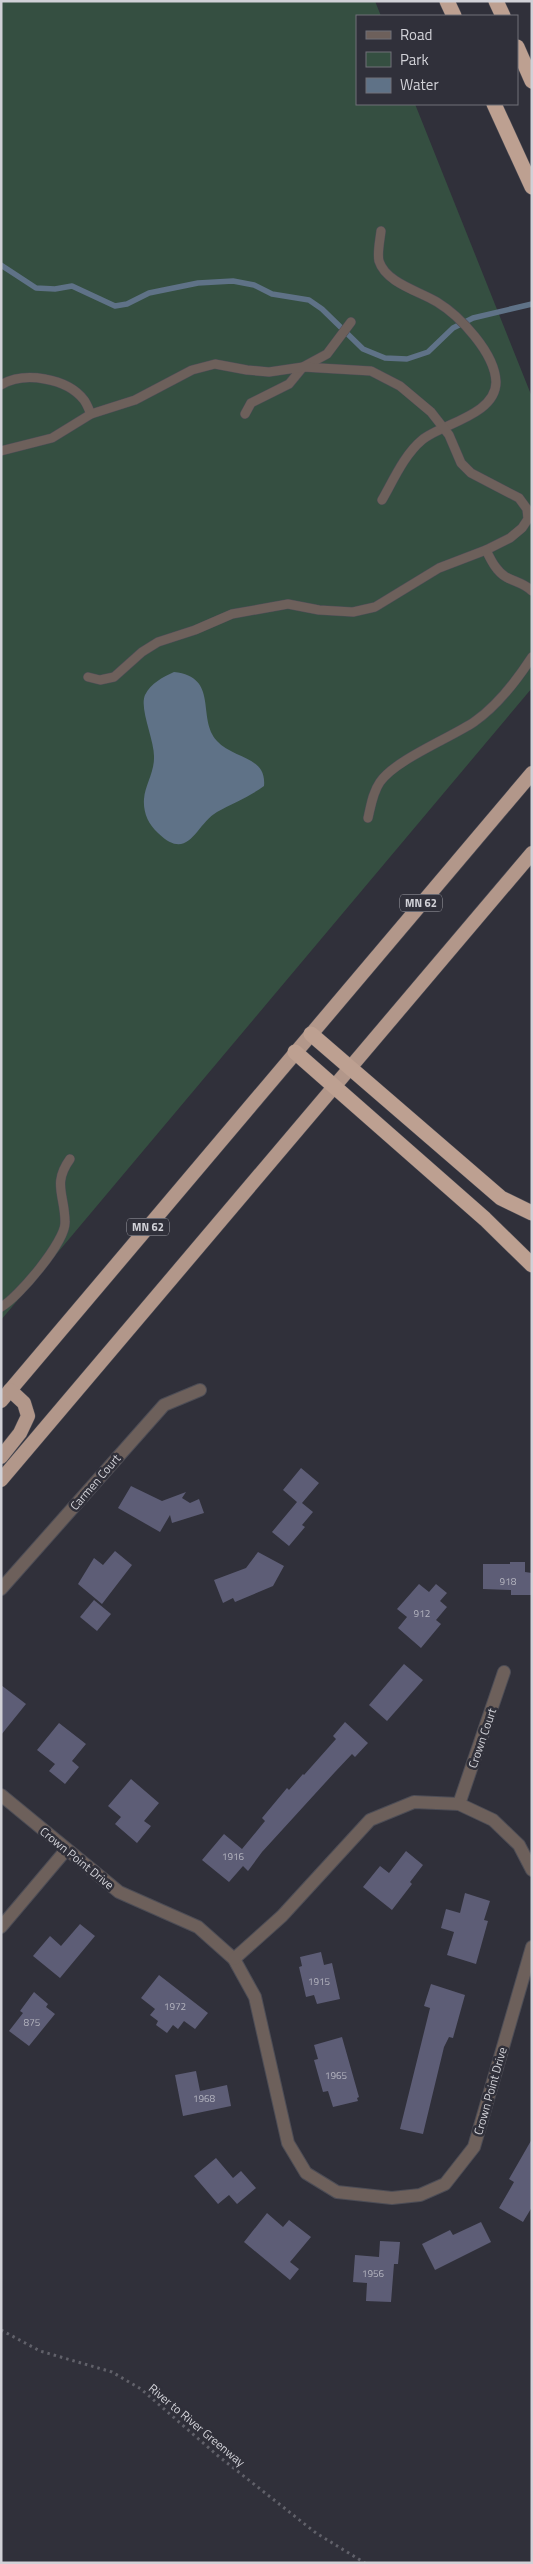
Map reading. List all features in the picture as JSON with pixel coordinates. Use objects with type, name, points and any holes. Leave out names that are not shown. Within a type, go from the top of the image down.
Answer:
[{"type":"highway","points":[[447,1],[454,15]]},
{"type":"highway","points":[[496,1],[503,15]]},
{"type":"highway","points":[[518,49],[532,81]]},
{"type":"highway","points":[[494,105],[532,187]]},
{"type":"highway","name":"MN 62","points":[[6,1395],[532,773]]},
{"type":"highway","points":[[1,1480],[532,853]]},
{"type":"highway","points":[[310,1034],[501,1198],[532,1213]]},
{"type":"highway","points":[[295,1052],[532,1264]]},
{"type":"highway","points":[[1,1457],[20,1434],[28,1416],[24,1403],[6,1395]]},
{"type":"street","name":"Carmen Court","points":[[1,1589],[164,1405],[200,1390]]},
{"type":"street","name":"Crown Court","points":[[459,1804],[504,1672]]},
{"type":"street","name":"Crown Point Drive","points":[[1,1795],[119,1892],[198,1928],[234,1959],[255,1997],[288,2143],[306,2174],[337,2192],[392,2198],[420,2195],[445,2184],[474,2147],[532,1947]]},
{"type":"street","points":[[234,1959],[282,1916],[370,1820],[414,1802],[459,1804],[493,1820],[519,1845],[532,1870]]},
{"type":"street","points":[[1,1927],[66,1850]]},
{"type":"lane","points":[[381,231],[379,260],[384,271],[393,279],[438,303],[453,315],[488,352],[496,370],[496,385],[488,401],[472,415],[424,438],[415,446],[382,500]]},
{"type":"lane","points":[[245,414],[251,403],[290,384],[303,367],[327,354],[351,322]]},
{"type":"lane","points":[[1,451],[52,438],[91,414],[135,400],[192,370],[215,364],[269,372],[303,367],[371,371],[400,386],[431,412],[444,429],[461,463],[471,474],[519,498],[527,509],[528,519],[522,528],[510,538],[486,550],[439,568],[375,607],[353,612],[319,610],[288,604],[232,614],[195,630],[158,642],[142,652],[114,677],[100,680],[88,677]]},
{"type":"lane","points":[[1,385],[16,378],[30,376],[50,380],[75,392],[84,400],[91,414]]},
{"type":"lane","points":[[486,550],[494,567],[505,577],[532,590]]},
{"type":"lane","points":[[368,818],[375,792],[381,780],[399,765],[475,721],[500,699],[532,657]]},
{"type":"lane","points":[[1,1307],[33,1277],[54,1250],[66,1223],[59,1180],[62,1170],[70,1159]]},
{"type":"path","name":"River to River Greenway","points":[[1,2330],[40,2351],[112,2372],[141,2389],[217,2455],[316,2533],[364,2563]]},
{"type":"green space","points":[[1,1],[375,1],[381,15],[356,15],[356,105],[415,105],[532,397],[532,688],[1,1320]]},
{"type":"water","points":[[174,672],[188,675],[197,682],[205,700],[211,732],[224,747],[255,763],[263,776],[264,786],[217,812],[209,818],[191,839],[177,844],[169,841],[151,826],[144,809],[145,794],[153,769],[154,758],[154,751],[145,717],[145,695],[154,684]]},
{"type":"building","points":[[301,1468],[319,1483],[302,1503],[313,1512],[302,1525],[305,1527],[289,1546],[272,1532],[297,1502],[283,1490]]},
{"type":"building","points":[[131,1486],[162,1501],[186,1492],[182,1498],[190,1503],[199,1499],[204,1513],[172,1523],[170,1515],[160,1532],[118,1508]]},
{"type":"building","points":[[115,1551],[132,1565],[102,1604],[78,1584],[94,1558],[103,1565]]},
{"type":"building","points":[[258,1552],[284,1566],[273,1586],[235,1602],[233,1598],[223,1603],[214,1580],[246,1568]]},
{"type":"building","points":[[510,1562],[525,1562],[525,1572],[532,1573],[532,1595],[511,1595],[511,1590],[483,1589],[483,1564],[510,1564]]},
{"type":"building","points":[[419,1584],[429,1592],[436,1584],[447,1593],[440,1601],[447,1607],[436,1620],[441,1624],[421,1648],[398,1628],[407,1617],[397,1609]]},
{"type":"building","points":[[94,1600],[111,1614],[97,1631],[80,1617]]},
{"type":"building","points":[[404,1664],[423,1680],[387,1721],[369,1705]]},
{"type":"building","points":[[1,1685],[26,1704],[1,1735]]},
{"type":"building","points":[[345,1722],[368,1743],[355,1757],[352,1754],[335,1772],[262,1852],[248,1871],[243,1866],[229,1882],[202,1860],[224,1834],[242,1849],[265,1821],[262,1818],[287,1788],[289,1790],[304,1775],[336,1739],[333,1736]]},
{"type":"building","points":[[59,1723],[86,1744],[72,1761],[79,1767],[65,1784],[49,1771],[55,1764],[37,1750]]},
{"type":"building","points":[[131,1779],[159,1803],[144,1821],[151,1826],[137,1843],[115,1824],[121,1817],[108,1806]]},
{"type":"building","points":[[406,1851],[423,1865],[410,1882],[412,1884],[392,1910],[363,1887],[380,1866],[389,1873]]},
{"type":"building","points":[[465,1893],[490,1901],[484,1920],[488,1921],[476,1964],[447,1955],[454,1932],[441,1928],[446,1909],[460,1913]]},
{"type":"building","points":[[80,1924],[95,1936],[60,1978],[33,1956],[50,1936],[61,1946]]},
{"type":"building","points":[[321,1952],[324,1965],[332,1963],[340,1999],[317,2004],[314,1995],[306,1997],[299,1967],[302,1966],[300,1957]]},
{"type":"building","points":[[159,1975],[208,2013],[195,2029],[184,2021],[178,2029],[173,2025],[167,2033],[156,2025],[158,2021],[150,2015],[155,2009],[141,1998]]},
{"type":"building","points":[[431,1984],[465,1995],[453,2038],[449,2037],[444,2047],[423,2134],[400,2129],[430,2008],[424,2006]]},
{"type":"building","points":[[34,1992],[48,2004],[46,2007],[55,2014],[29,2046],[9,2031],[23,2013],[20,2011]]},
{"type":"building","points":[[342,2037],[359,2097],[357,2098],[358,2101],[333,2107],[328,2091],[323,2092],[314,2060],[318,2059],[314,2045]]},
{"type":"building","points":[[196,2071],[200,2091],[227,2085],[231,2106],[183,2116],[175,2075]]},
{"type":"building","points":[[532,2139],[532,2207],[523,2222],[499,2208],[514,2182],[509,2179]]},
{"type":"building","points":[[216,2158],[233,2178],[241,2171],[256,2188],[237,2204],[229,2195],[218,2204],[194,2176]]},
{"type":"building","points":[[267,2213],[283,2227],[289,2220],[311,2237],[290,2262],[299,2269],[290,2280],[244,2242]]},
{"type":"building","points":[[481,2222],[491,2242],[435,2270],[422,2244],[450,2230],[453,2235]]},
{"type":"building","points":[[380,2241],[400,2242],[398,2264],[394,2264],[391,2302],[366,2301],[367,2283],[353,2282],[355,2255],[379,2257]]},
{"type":"waterway","points":[[1,265],[36,288],[55,289],[72,286],[115,306],[127,304],[149,293],[198,283],[233,281],[254,285],[272,294],[309,300],[322,309],[363,349],[385,358],[407,359],[428,352],[453,328],[473,318],[532,304]]}]
